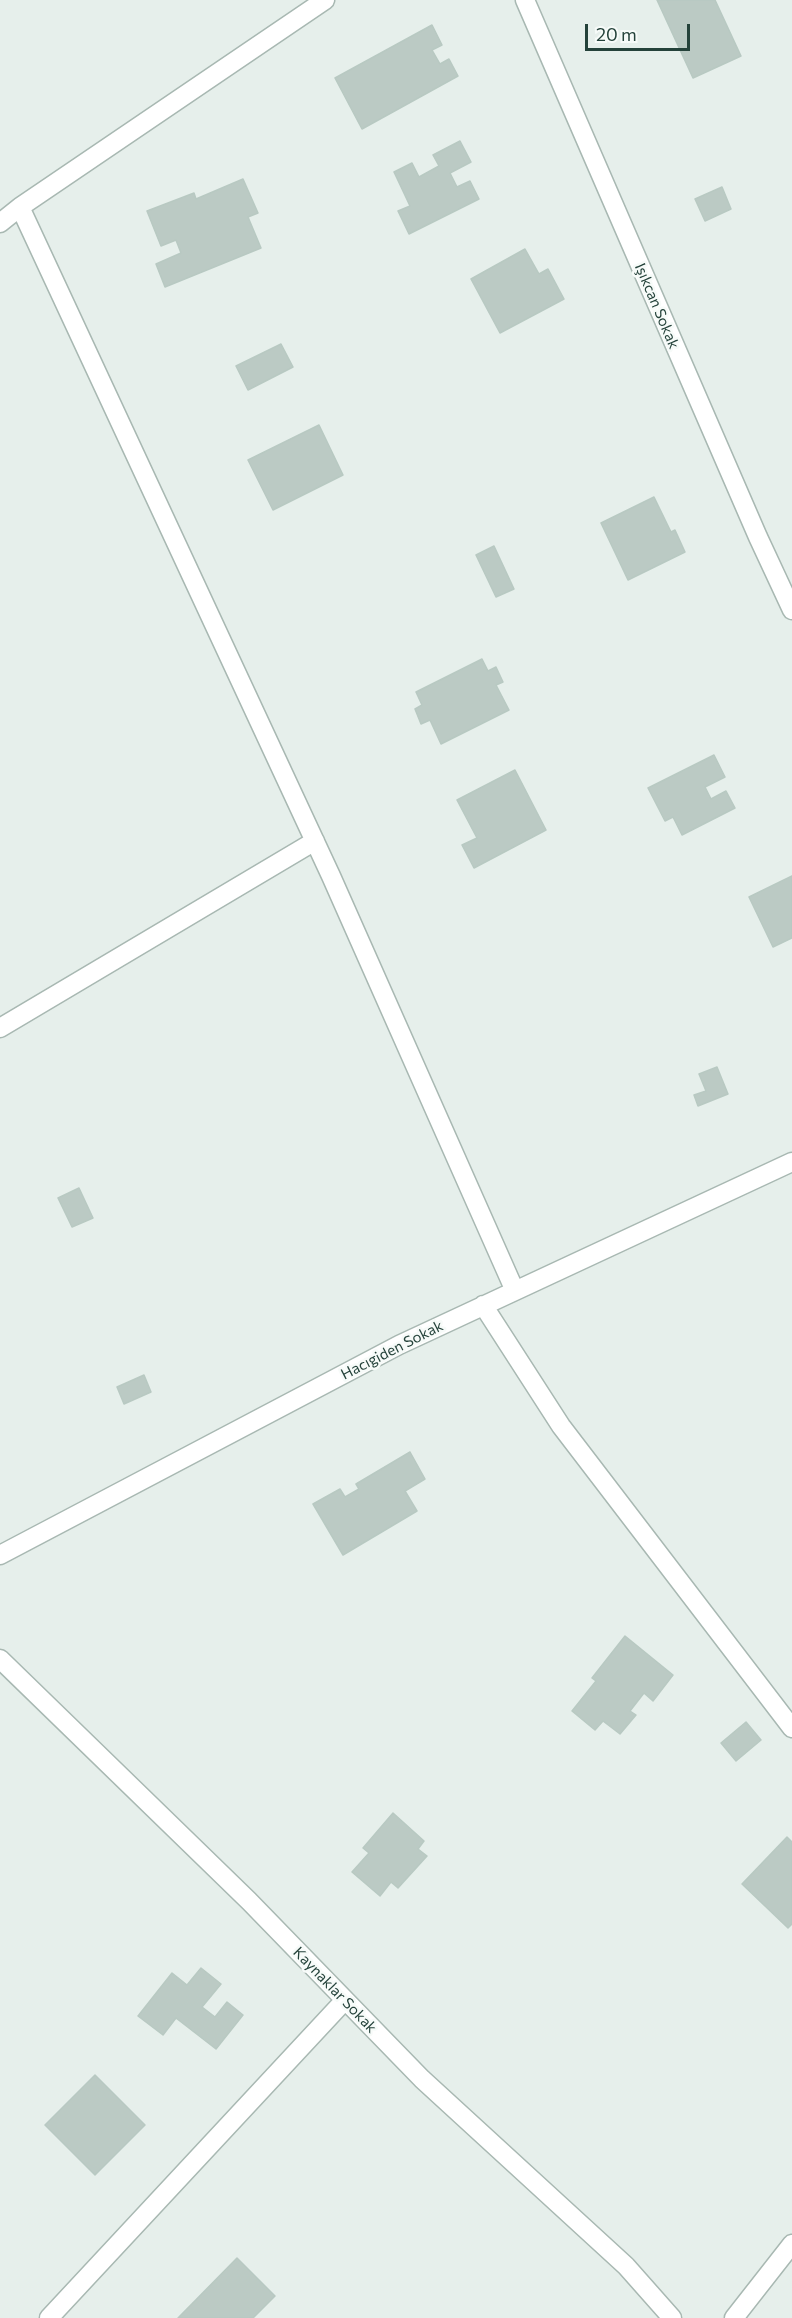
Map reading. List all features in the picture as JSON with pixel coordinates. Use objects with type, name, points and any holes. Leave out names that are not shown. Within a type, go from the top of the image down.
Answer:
[{"type":"street","points":[[0,224],[20,207],[325,0]]},
{"type":"street","name":"Işıkcan Sokak","points":[[525,0],[753,526],[792,610]]},
{"type":"street","points":[[20,207],[315,841],[515,1291]]},
{"type":"street","points":[[0,1028],[315,841]]},
{"type":"street","name":"Hacıgiden Sokak","points":[[0,1555],[399,1345],[792,1162]]},
{"type":"street","points":[[483,1305],[561,1426],[792,1728]]},
{"type":"street","name":"Kaynaklar Sokak","points":[[0,1659],[249,1901],[422,2079],[626,2266],[672,2318]]},
{"type":"street","points":[[49,2318],[345,2000]]},
{"type":"street","points":[[734,2318],[792,2244]]},
{"type":"building","points":[[657,0],[715,0],[741,56],[693,78]]},
{"type":"building","points":[[432,25],[442,45],[432,50],[440,64],[449,59],[458,76],[362,129],[335,78]]},
{"type":"building","points":[[460,141],[471,162],[450,173],[457,187],[470,181],[479,199],[409,234],[398,211],[410,206],[394,172],[412,163],[419,177],[439,166],[433,155]]},
{"type":"building","points":[[243,179],[258,213],[248,217],[261,248],[165,287],[156,264],[181,253],[176,240],[161,246],[147,211],[194,193],[196,199]]},
{"type":"building","points":[[722,187],[731,209],[705,221],[695,199]]},
{"type":"building","points":[[525,249],[539,274],[548,269],[564,299],[500,333],[471,279]]},
{"type":"building","points":[[281,344],[293,367],[248,390],[236,366]]},
{"type":"building","points":[[319,425],[343,475],[273,510],[248,460]]},
{"type":"building","points":[[654,497],[671,532],[675,530],[685,552],[628,580],[601,523]]},
{"type":"building","points":[[494,546],[514,589],[496,597],[476,555]]},
{"type":"building","points":[[482,659],[488,671],[496,667],[503,682],[496,685],[509,710],[441,744],[430,720],[421,724],[415,709],[422,705],[416,692]]},
{"type":"building","points":[[714,755],[725,777],[705,787],[711,799],[726,791],[735,808],[682,835],[673,817],[665,821],[648,788]]},
{"type":"building","points":[[515,770],[546,830],[474,868],[462,845],[477,838],[457,800]]},
{"type":"building","points":[[792,876],[792,938],[773,947],[749,897]]},
{"type":"building","points":[[717,1067],[728,1094],[698,1106],[694,1095],[706,1091],[699,1074]]},
{"type":"building","points":[[79,1188],[93,1218],[72,1227],[58,1198]]},
{"type":"building","points":[[144,1375],[151,1392],[124,1404],[117,1387]]},
{"type":"building","points":[[410,1452],[425,1479],[405,1491],[417,1511],[343,1555],[313,1504],[340,1489],[345,1497],[359,1489],[356,1484]]},
{"type":"building","points":[[625,1636],[673,1675],[653,1701],[644,1693],[630,1711],[636,1715],[620,1734],[603,1721],[595,1730],[572,1711],[596,1681],[592,1678]]},
{"type":"building","points":[[746,1722],[761,1740],[736,1761],[721,1743]]},
{"type":"building","points":[[393,1813],[424,1841],[418,1849],[427,1856],[398,1888],[391,1882],[380,1896],[352,1872],[369,1853],[363,1848]]},
{"type":"building","points":[[787,1837],[792,1842],[792,1924],[788,1928],[742,1884]]},
{"type":"building","points":[[201,1968],[221,1984],[202,2007],[215,2017],[227,2002],[243,2015],[216,2049],[176,2018],[163,2035],[138,2016],[172,1973],[187,1985]]},
{"type":"building","points":[[95,2075],[145,2125],[95,2175],[45,2125]]},
{"type":"building","points":[[237,2258],[275,2296],[253,2318],[178,2318]]}]
